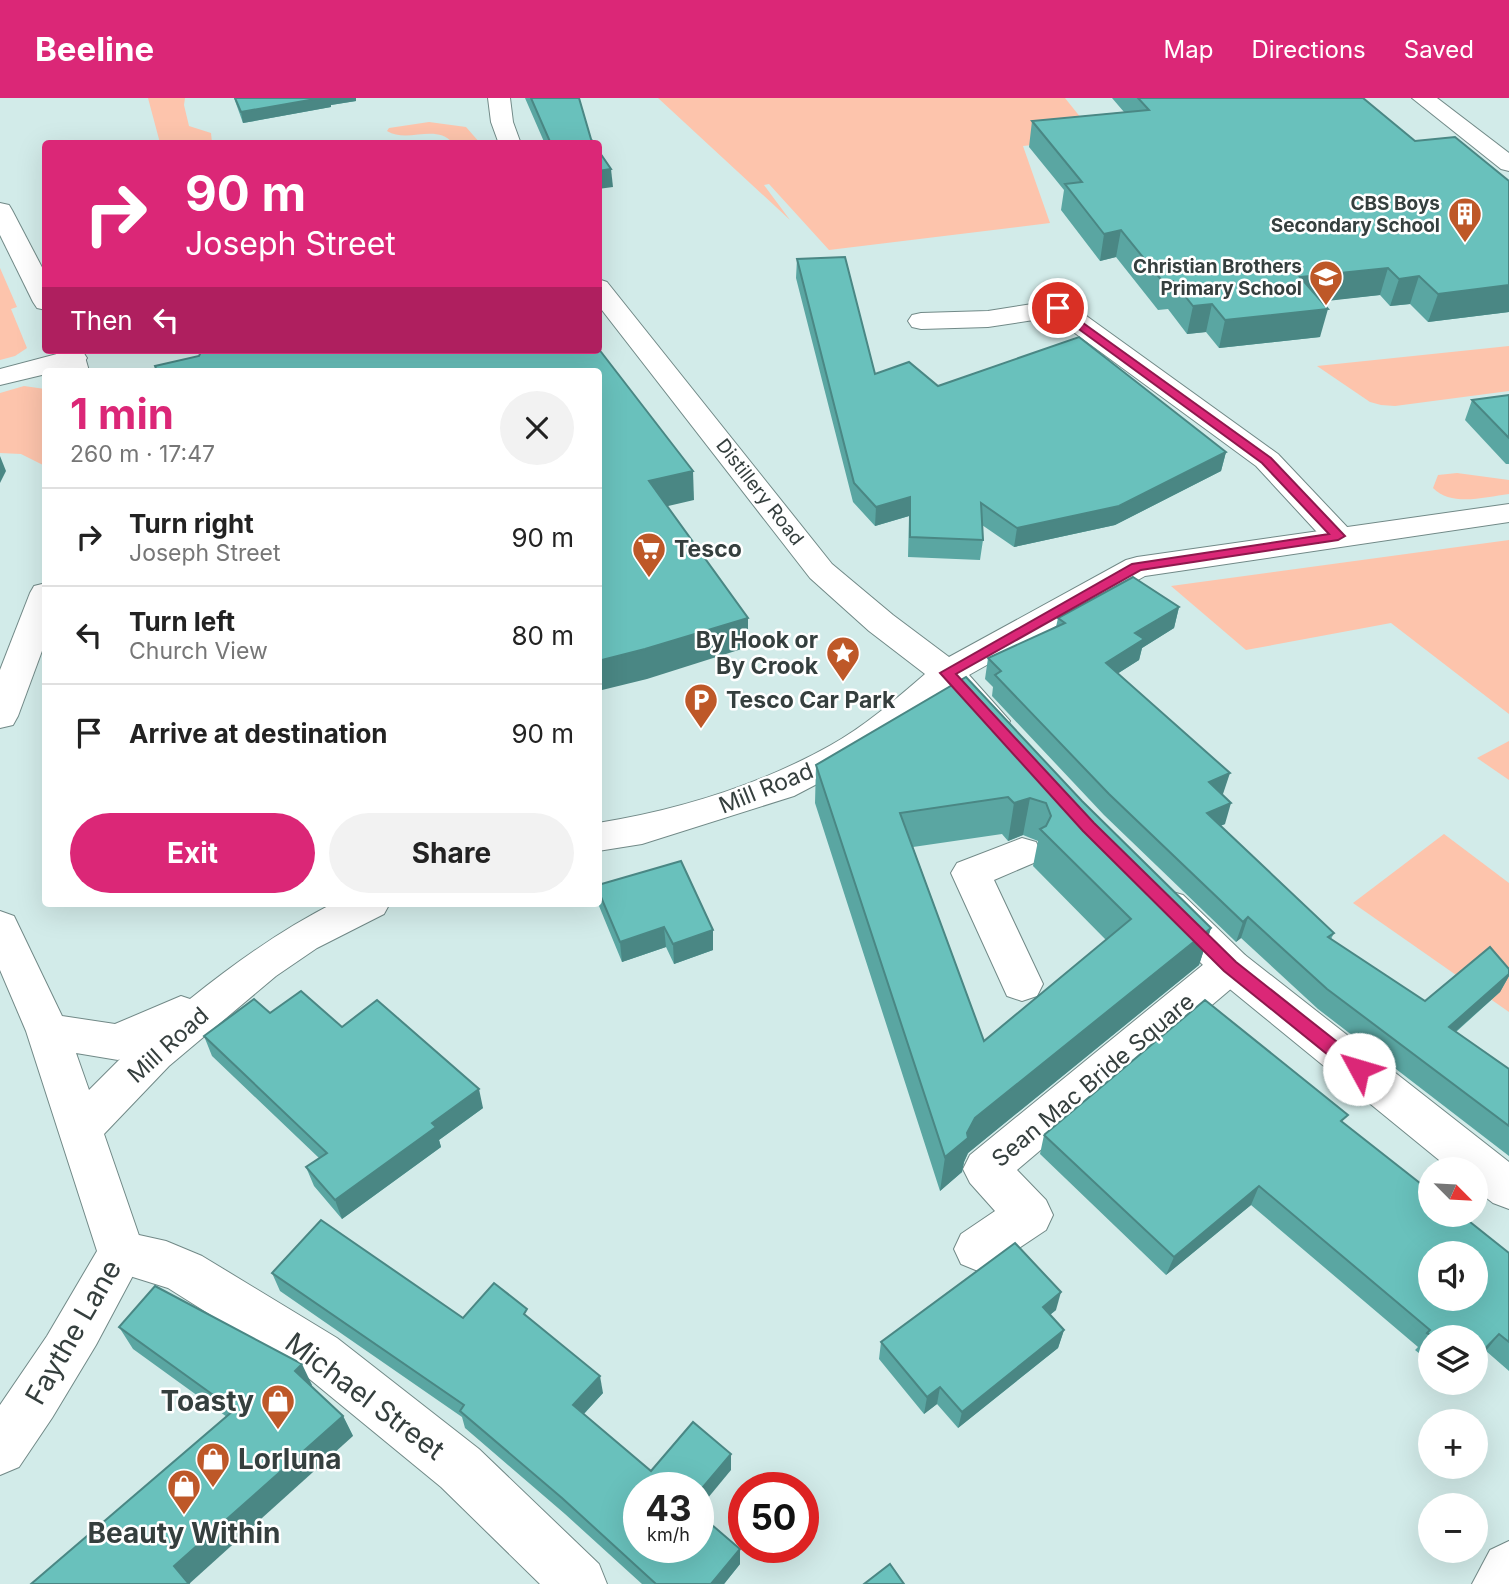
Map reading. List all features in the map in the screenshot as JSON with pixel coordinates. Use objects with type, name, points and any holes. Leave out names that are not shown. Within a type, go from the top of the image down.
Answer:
[{"type":"main road","points":[[499,98],[502,122],[509,140]]},
{"type":"main road","points":[[1423,98],[1509,164]]},
{"type":"main road","points":[[0,210],[42,294]]},
{"type":"main road","name":"Distillery Road","points":[[602,291],[821,571],[881,623],[947,673],[1016,747]]},
{"type":"main road","points":[[921,321],[988,319],[1058,308],[1088,293]]},
{"type":"main road","points":[[1058,308],[1266,460],[1338,536]]},
{"type":"main road","points":[[0,377],[72,360]]},
{"type":"main road","name":"Mill Road","points":[[602,836],[642,830],[781,787],[846,753],[902,713],[947,673],[1137,566],[1509,513]]},
{"type":"main road","points":[[0,716],[42,604]]},
{"type":"main road","points":[[1021,984],[971,873],[1022,852]]},
{"type":"main road","points":[[1145,883],[1230,967],[1509,1189]]},
{"type":"main road","name":"Mill Road","points":[[47,1031],[118,1042],[164,1023],[303,937],[362,907]]},
{"type":"main road","name":"Faythe Lane","points":[[0,927],[47,1031],[121,1253],[80,1330],[39,1396],[0,1449]]},
{"type":"main road","name":"Mill Road","points":[[80,1129],[154,1053],[261,965]]},
{"type":"main road","name":"Sean Mac Bride Square","points":[[978,1249],[1029,1215],[986,1168],[1230,967]]},
{"type":"main road","name":"Michael Street","points":[[121,1253],[166,1263],[185,1272],[319,1355],[460,1468],[579,1584]]},
{"type":"main road","points":[[1500,1584],[1509,1569]]},
{"type":"shaded area","points":[[148,98],[185,98],[189,126],[211,133],[212,140],[159,140]]},
{"type":"shaded area","points":[[658,98],[1065,98],[1097,138],[1023,146],[1050,223],[829,250],[769,184],[764,185],[790,220]]},
{"type":"shaded area","points":[[429,122],[466,127],[477,140],[450,140],[430,134],[404,136],[387,131],[389,128]]},
{"type":"shaded area","points":[[0,268],[17,307],[11,309],[27,348],[15,356],[0,360]]},
{"type":"shaded area","points":[[1509,346],[1509,391],[1395,406],[1370,402],[1317,366]]},
{"type":"shaded area","points":[[24,386],[42,389],[42,464],[21,454],[0,453],[0,393]]},
{"type":"shaded area","points":[[1457,473],[1509,480],[1509,494],[1459,499],[1441,494],[1433,488],[1438,475]]},
{"type":"shaded area","points":[[1509,540],[1509,714],[1391,623],[1246,650],[1171,586]]},
{"type":"shaded area","points":[[1509,741],[1509,780],[1477,758]]},
{"type":"shaded area","points":[[1444,834],[1509,883],[1509,1012],[1353,903]]},
{"type":"building","points":[[235,98],[321,98],[241,112]]},
{"type":"building","points":[[531,98],[579,98],[592,140],[549,140]]},
{"type":"building","points":[[1138,98],[1363,98],[1415,141],[1455,137],[1509,181],[1509,285],[1438,294],[1419,276],[1399,279],[1388,268],[1300,277],[1328,309],[1225,320],[1212,304],[1193,306],[1173,281],[1163,282],[1121,230],[1104,234],[1065,184],[1082,182],[1032,121],[1149,110]]},
{"type":"building","points":[[602,156],[611,169],[602,170]]},
{"type":"building","points":[[845,257],[875,374],[909,362],[938,386],[1079,337],[1226,452],[1119,506],[1017,528],[981,503],[983,540],[910,537],[910,497],[876,507],[854,483],[797,259]]},
{"type":"building","name":"Tesco","points":[[602,353],[693,471],[649,481],[748,618],[602,660],[602,368],[155,366],[199,356]]},
{"type":"building","points":[[1509,395],[1509,438],[1472,400]]},
{"type":"building","points":[[1133,577],[1179,607],[1135,633],[1144,639],[1106,663],[1230,773],[1209,782],[1231,803],[1207,813],[1334,933],[1328,937],[1425,1001],[1490,947],[1509,969],[1509,974],[1449,1027],[1509,1069],[1509,1126],[1327,989],[1248,917],[1243,922],[1109,794],[995,675],[1001,671],[988,658],[1065,623],[1058,618]]},
{"type":"building","points":[[966,677],[1082,801],[1211,928],[975,1118],[967,1133],[968,1138],[945,1157],[816,765]],"holes":[[[1008,797],[1014,803],[1030,798],[1046,803],[1051,816],[1046,826],[1040,829],[1131,919],[984,1041],[900,813]]]},
{"type":"building","points":[[681,861],[713,930],[673,944],[664,927],[620,942],[602,899],[602,884]]},
{"type":"building","points":[[301,991],[342,1027],[377,1000],[479,1089],[432,1123],[436,1127],[335,1200],[306,1167],[327,1153],[204,1036],[254,999],[270,1013]]},
{"type":"building","points":[[1205,1000],[1348,1115],[1341,1121],[1418,1182],[1418,1227],[1476,1227],[1509,1253],[1509,1342],[1499,1334],[1488,1345],[1488,1325],[1424,1325],[1259,1186],[1174,1257],[1044,1135]]},
{"type":"building","points":[[321,1220],[463,1318],[494,1283],[527,1309],[524,1314],[600,1376],[573,1405],[651,1471],[693,1422],[731,1454],[714,1474],[623,1472],[623,1554],[460,1411],[464,1405],[272,1273]]},
{"type":"building","points":[[1015,1243],[1061,1292],[1043,1307],[1064,1330],[962,1412],[940,1387],[927,1397],[881,1342]]},
{"type":"building","points":[[155,1286],[302,1364],[295,1371],[343,1416],[174,1566],[189,1584],[31,1584],[234,1410],[119,1327]]},
{"type":"building","points":[[714,1527],[728,1539],[728,1563],[711,1584],[656,1584],[633,1563],[714,1563]]},
{"type":"building","points":[[890,1564],[904,1584],[864,1584]]},
{"type":"place","name":"CBS Boys Secondary School","points":[[1465,244]]},
{"type":"place","name":"Christian Brothers Primary School","points":[[1326,307]]},
{"type":"place","name":"Tesco","points":[[649,579]]},
{"type":"place","name":"By Hook or By Crook","points":[[843,683]]},
{"type":"place","name":"Tesco Car Park","points":[[701,730]]},
{"type":"place","name":"Toasty","points":[[278,1431]]},
{"type":"place","name":"Lorluna","points":[[213,1489]]},
{"type":"place","name":"Beauty Within","points":[[184,1516]]},
{"type":"route","points":[[1058,308],[1266,460],[1338,536],[1137,566],[947,673],[1089,827],[1230,967],[1359,1069]]}]
